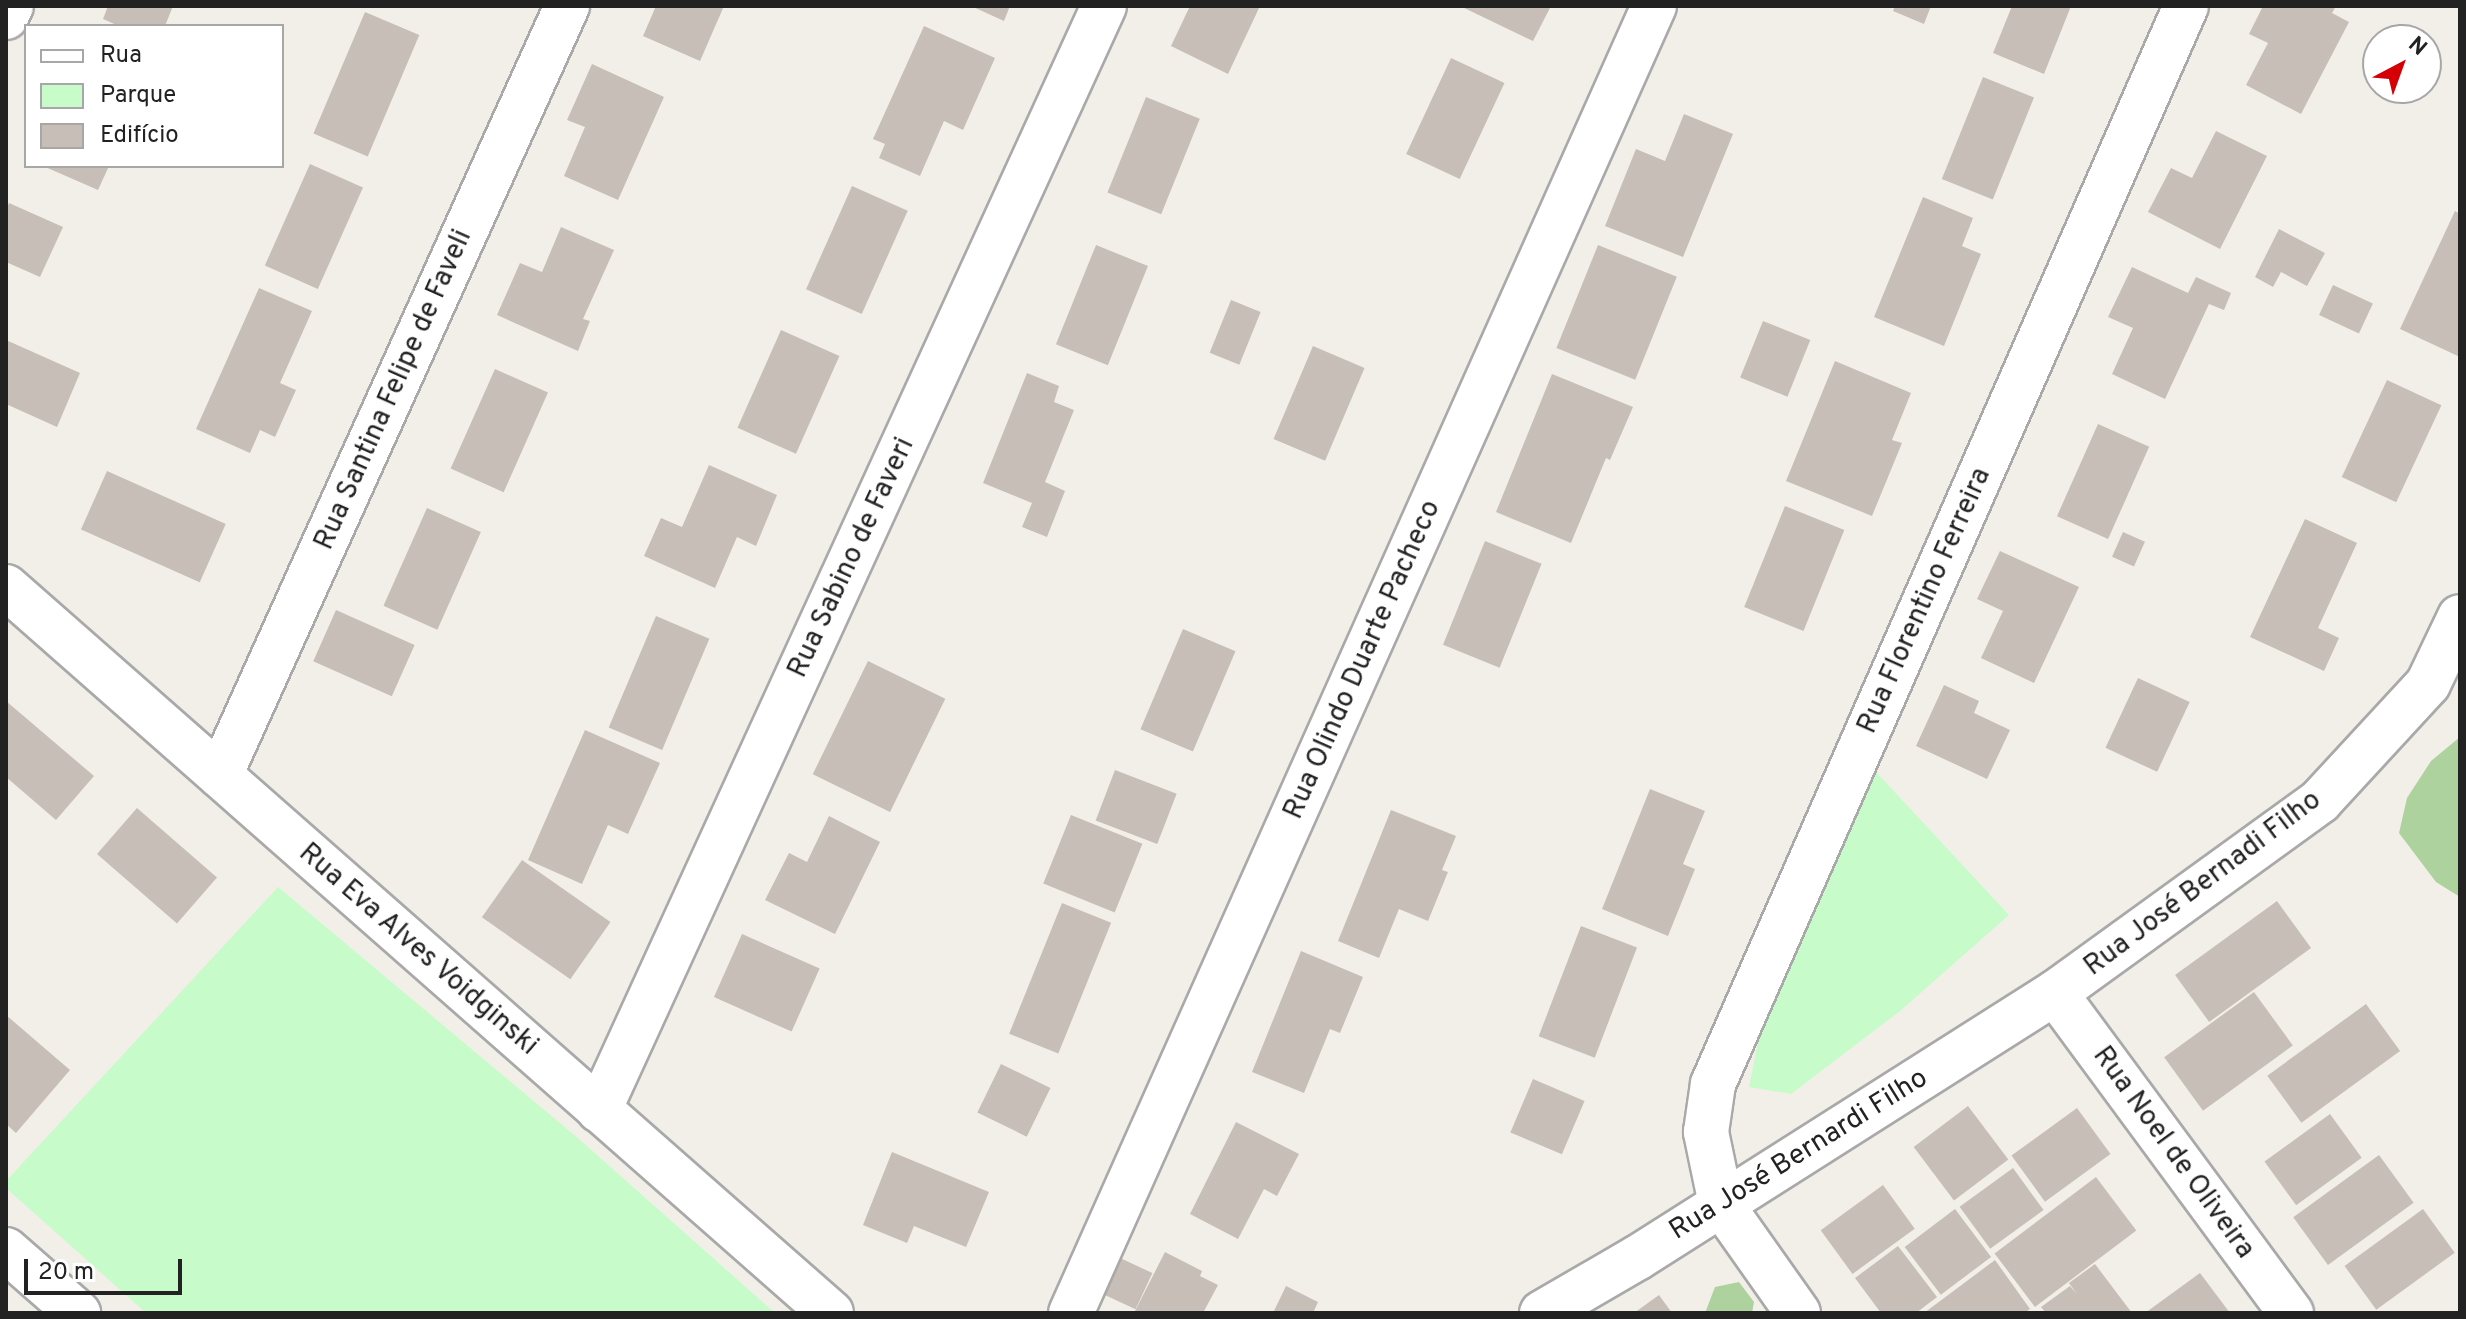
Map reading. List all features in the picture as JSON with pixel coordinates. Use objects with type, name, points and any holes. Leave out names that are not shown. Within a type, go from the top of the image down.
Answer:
[{"type":"street","points":[[6,17],[11,6]]},
{"type":"street","name":"Rua Santina Felipe de Faveli","points":[[220,775],[567,6]]},
{"type":"street","name":"Rua Sabino de Faveri","points":[[599,1110],[1104,6]]},
{"type":"street","name":"Rua Olindo Duarte Pacheco","points":[[1071,1313],[1654,6]]},
{"type":"street","name":"Rua Florentino Ferreira","points":[[1721,1204],[1706,1132],[1713,1084],[2186,6]]},
{"type":"street","name":"Rua Eva Alves Voidginski","points":[[6,587],[831,1313]]},
{"type":"street","name":"Rua José Bernadi Filho","points":[[2055,993],[2320,801],[2428,684],[2460,617]]},
{"type":"street","name":"Rua José Bernardi Filho","points":[[1542,1313],[2055,993]]},
{"type":"street","name":"Rua Noel de Oliveira","points":[[2055,993],[2291,1313]]},
{"type":"street","points":[[1721,1204],[1798,1313]]},
{"type":"street","points":[[6,1250],[78,1313]]},
{"type":"green space","points":[[2460,737],[2460,897],[2436,882],[2399,833],[2407,798],[2431,761]]},
{"type":"green space","points":[[1876,772],[2009,915],[1900,1011],[1791,1094],[1749,1087],[1766,1002],[1827,855]]},
{"type":"green space","points":[[278,887],[579,1139],[775,1313],[146,1313],[6,1188],[6,1181]]},
{"type":"green space","points":[[1739,1282],[1754,1302],[1752,1313],[1705,1313],[1715,1287]]},
{"type":"building","points":[[108,6],[173,6],[166,24],[114,24],[103,19]]},
{"type":"building","points":[[656,6],[724,6],[700,61],[643,36]]},
{"type":"building","points":[[971,6],[1010,6],[1004,21]]},
{"type":"building","points":[[1190,6],[1260,6],[1228,74],[1171,46]]},
{"type":"building","points":[[1460,6],[1551,6],[1533,41]]},
{"type":"building","points":[[1895,6],[1931,6],[1924,24],[1893,11]]},
{"type":"building","points":[[2012,6],[2071,6],[2044,74],[1993,53]]},
{"type":"building","points":[[2263,6],[2336,6],[2332,13],[2349,22],[2301,114],[2246,85],[2268,43],[2249,34]]},
{"type":"building","points":[[365,12],[419,35],[368,157],[313,134]]},
{"type":"building","points":[[924,26],[995,58],[963,130],[944,121],[920,176],[879,158],[885,144],[873,139]]},
{"type":"building","points":[[1451,58],[1504,83],[1460,179],[1406,154]]},
{"type":"building","points":[[592,64],[664,97],[618,200],[564,176],[585,127],[567,120]]},
{"type":"building","points":[[1983,77],[2034,98],[1993,200],[1942,179]]},
{"type":"building","points":[[1146,97],[1200,119],[1161,214],[1107,192]]},
{"type":"building","points":[[1684,114],[1733,134],[1683,257],[1605,226],[1636,149],[1665,161]]},
{"type":"building","points":[[2216,131],[2267,156],[2220,249],[2148,212],[2171,168],[2192,178]]},
{"type":"building","points":[[310,164],[363,188],[318,289],[265,265]]},
{"type":"building","points":[[48,168],[108,168],[98,190]]},
{"type":"building","points":[[852,186],[908,211],[862,314],[806,289]]},
{"type":"building","points":[[1923,197],[1973,218],[1962,246],[1981,254],[1944,346],[1874,317]]},
{"type":"building","points":[[9,203],[63,227],[40,277],[6,262],[6,211]]},
{"type":"building","points":[[2455,211],[2460,214],[2460,357],[2400,329]]},
{"type":"building","points":[[561,227],[614,250],[583,319],[590,321],[578,351],[497,315],[520,263],[542,272]]},
{"type":"building","points":[[2279,229],[2325,253],[2307,286],[2281,272],[2273,287],[2255,277]]},
{"type":"building","points":[[1096,245],[1148,266],[1108,365],[1056,344]]},
{"type":"building","points":[[1598,245],[1677,277],[1635,380],[1556,348]]},
{"type":"building","points":[[2132,267],[2188,293],[2196,277],[2231,293],[2224,310],[2209,304],[2165,399],[2112,374],[2133,328],[2108,317]]},
{"type":"building","points":[[2333,285],[2373,304],[2359,334],[2319,315]]},
{"type":"building","points":[[259,288],[312,311],[280,383],[296,390],[275,437],[260,430],[250,453],[196,429]]},
{"type":"building","points":[[1231,300],[1261,312],[1239,365],[1210,353]]},
{"type":"building","points":[[1763,321],[1810,340],[1787,397],[1740,378]]},
{"type":"building","points":[[781,330],[839,356],[796,454],[737,428]]},
{"type":"building","points":[[6,340],[80,373],[57,427],[6,404]]},
{"type":"building","points":[[1313,346],[1365,368],[1325,461],[1274,439]]},
{"type":"building","points":[[1835,361],[1911,393],[1892,440],[1902,443],[1872,516],[1786,481]]},
{"type":"building","points":[[495,369],[548,393],[504,492],[451,469]]},
{"type":"building","points":[[1027,373],[1059,386],[1054,402],[1074,410],[1045,482],[1065,491],[1047,537],[1022,527],[1032,503],[983,483]]},
{"type":"building","points":[[1552,374],[1633,407],[1610,460],[1606,458],[1571,543],[1496,512]]},
{"type":"building","points":[[2387,380],[2441,405],[2396,502],[2342,477]]},
{"type":"building","points":[[2098,424],[2149,447],[2108,539],[2057,516]]},
{"type":"building","points":[[709,465],[777,495],[756,546],[737,537],[715,588],[644,556],[661,518],[682,527]]},
{"type":"building","points":[[107,471],[226,524],[200,582],[81,529]]},
{"type":"building","points":[[1785,506],[1844,530],[1804,631],[1744,607]]},
{"type":"building","points":[[427,508],[481,532],[437,630],[383,606]]},
{"type":"building","points":[[2305,519],[2357,543],[2318,628],[2339,638],[2324,671],[2250,637]]},
{"type":"building","points":[[2123,532],[2145,542],[2134,566],[2112,557]]},
{"type":"building","points":[[1485,541],[1542,564],[1500,668],[1443,645]]},
{"type":"building","points":[[2000,551],[2079,587],[2034,683],[1981,658],[2003,611],[1977,599]]},
{"type":"building","points":[[336,610],[415,645],[392,696],[313,661]]},
{"type":"building","points":[[656,616],[709,639],[662,750],[609,727]]},
{"type":"building","points":[[1183,629],[1235,651],[1193,752],[1140,729]]},
{"type":"building","points":[[868,661],[945,699],[890,812],[813,774]]},
{"type":"building","points":[[2138,678],[2190,702],[2157,772],[2105,748]]},
{"type":"building","points":[[1944,685],[1979,701],[1974,713],[2010,730],[1987,779],[1916,746]]},
{"type":"building","points":[[6,701],[94,776],[56,820],[6,777]]},
{"type":"building","points":[[585,730],[660,763],[628,834],[608,825],[582,884],[528,860]]},
{"type":"building","points":[[1115,770],[1177,794],[1157,844],[1096,820]]},
{"type":"building","points":[[1650,789],[1705,811],[1683,864],[1695,869],[1668,936],[1602,909]]},
{"type":"building","points":[[137,808],[217,878],[177,924],[97,854]]},
{"type":"building","points":[[1391,810],[1456,836],[1442,870],[1448,872],[1428,921],[1399,909],[1379,958],[1338,941]]},
{"type":"building","points":[[1071,815],[1142,844],[1115,912],[1043,884]]},
{"type":"building","points":[[829,816],[880,842],[835,934],[765,900],[789,853],[807,862]]},
{"type":"building","points":[[522,860],[610,922],[570,979],[482,917]]},
{"type":"building","points":[[2277,901],[2311,948],[2209,1022],[2175,975]]},
{"type":"building","points":[[1062,903],[1111,923],[1058,1054],[1009,1034]]},
{"type":"building","points":[[1581,926],[1637,948],[1595,1058],[1539,1036]]},
{"type":"building","points":[[742,934],[820,969],[792,1032],[714,997]]},
{"type":"building","points":[[1301,951],[1363,977],[1340,1033],[1330,1029],[1304,1093],[1252,1072]]},
{"type":"building","points":[[2254,992],[2293,1045],[2203,1111],[2164,1057]]},
{"type":"building","points":[[2366,1004],[2400,1051],[2301,1123],[2267,1076]]},
{"type":"building","points":[[6,1015],[70,1070],[16,1133],[6,1124]]},
{"type":"building","points":[[1001,1064],[1050,1088],[1027,1137],[977,1113]]},
{"type":"building","points":[[1533,1079],[1585,1101],[1562,1154],[1510,1132]]},
{"type":"building","points":[[1968,1106],[2008,1160],[1954,1200],[1914,1147]]},
{"type":"building","points":[[2077,1108],[2111,1154],[2045,1202],[2011,1156]]},
{"type":"building","points":[[2330,1114],[2362,1158],[2296,1205],[2264,1162]]},
{"type":"building","points":[[1236,1122],[1299,1154],[1277,1196],[1264,1189],[1238,1239],[1190,1214]]},
{"type":"building","points":[[892,1152],[989,1192],[966,1247],[914,1226],[907,1243],[863,1225]]},
{"type":"building","points":[[2379,1155],[2414,1203],[2328,1265],[2293,1217]]},
{"type":"building","points":[[2013,1168],[2044,1210],[1990,1249],[1960,1207]]},
{"type":"building","points":[[2096,1177],[2136,1231],[2035,1307],[1995,1253]]},
{"type":"building","points":[[1883,1185],[1915,1229],[1852,1274],[1821,1230]]},
{"type":"building","points":[[1955,1209],[1991,1257],[1941,1295],[1905,1247]]},
{"type":"building","points":[[2423,1209],[2455,1253],[2376,1310],[2345,1266]]},
{"type":"building","points":[[1898,1246],[1937,1297],[1916,1313],[1881,1313],[1855,1278]]},
{"type":"building","points":[[1165,1252],[1202,1271],[1200,1276],[1218,1285],[1203,1313],[1135,1311]]},
{"type":"building","points":[[1118,1257],[1152,1273],[1136,1309],[1101,1293]]},
{"type":"building","points":[[1995,1260],[2030,1309],[2024,1313],[1924,1313]]},
{"type":"building","points":[[2095,1264],[2132,1313],[2046,1313],[2041,1307],[2070,1286],[2077,1294],[2069,1283]]},
{"type":"building","points":[[2200,1273],[2230,1313],[2145,1313]]},
{"type":"building","points":[[1286,1286],[1318,1302],[1313,1313],[1273,1313]]},
{"type":"building","points":[[1659,1295],[1672,1313],[1634,1313]]}]
